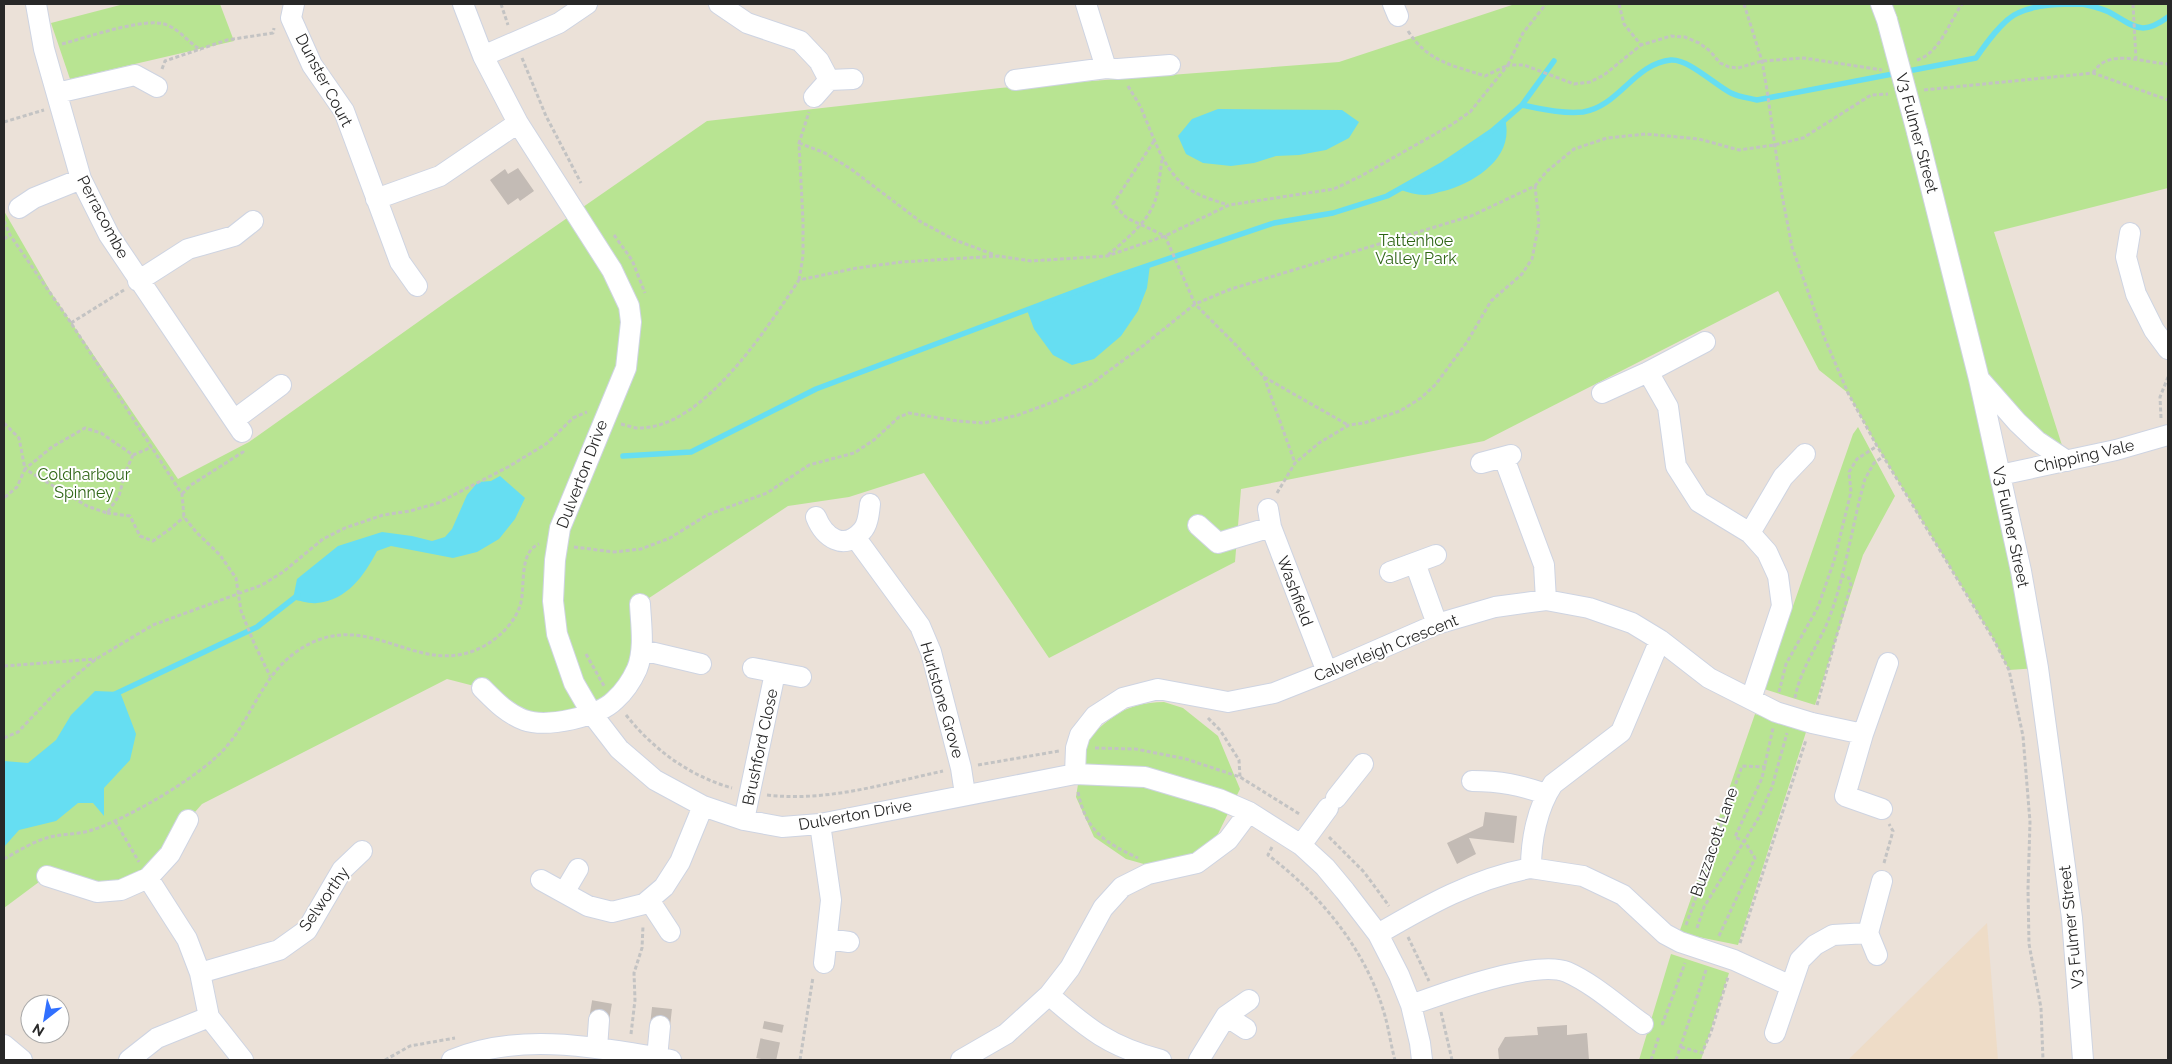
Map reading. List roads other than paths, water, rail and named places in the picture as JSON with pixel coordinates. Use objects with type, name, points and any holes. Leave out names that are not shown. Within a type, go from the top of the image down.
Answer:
[{"type":"street","name":"Perracombe","points":[[36,4],[44,49],[81,179],[109,235],[138,281],[238,426],[281,385]]},
{"type":"street","name":"Dulverton Drive","points":[[462,4],[483,56],[518,122],[612,270],[629,306],[630,322],[626,368],[560,528],[554,560],[553,601],[557,634],[574,683],[592,714],[619,749],[655,780],[703,806],[744,820],[782,827],[820,824],[965,794],[1075,774],[1145,777],[1218,799],[1249,812],[1300,845],[1325,867],[1378,934],[1399,975],[1411,1005],[1422,1060]]},
{"type":"street","points":[[483,56],[559,23],[587,4]]},
{"type":"street","points":[[719,4],[748,23],[800,41],[818,61],[829,80]]},
{"type":"street","points":[[1086,4],[1112,68]]},
{"type":"street","name":"V3 Fulmer Street","points":[[1884,12],[1917,132],[1979,379],[2021,571],[2046,724],[2072,918],[2083,1060]]},
{"type":"street","name":"Dunster Court","points":[[287,15],[312,66],[344,111],[400,262],[417,286]]},
{"type":"street","points":[[1015,80],[1112,68],[1170,65]]},
{"type":"street","points":[[58,99],[135,75],[157,87]]},
{"type":"street","points":[[814,96],[829,80],[854,79]]},
{"type":"street","points":[[376,199],[440,176],[518,122]]},
{"type":"street","points":[[19,208],[34,198],[81,179]]},
{"type":"street","points":[[138,281],[188,248],[234,236],[253,221]]},
{"type":"street","points":[[2130,233],[2126,257],[2136,294],[2154,330],[2168,349]]},
{"type":"street","points":[[1602,393],[1648,372],[1704,342]]},
{"type":"street","points":[[1648,372],[1668,407],[1676,466],[1690,488],[1699,502],[1750,533],[1767,552],[1778,576],[1782,606],[1751,699]]},
{"type":"street","points":[[1979,379],[2030,435],[2067,461]]},
{"type":"street","name":"Chipping Vale","points":[[2000,475],[2116,450],[2168,435]]},
{"type":"street","points":[[1750,533],[1791,482],[1805,454]]},
{"type":"street","points":[[1481,463],[1508,456],[1544,565],[1546,600]]},
{"type":"street","points":[[816,517],[821,530],[833,539],[844,541],[855,537],[864,530],[870,504]]},
{"type":"street","name":"Washfield","points":[[1198,525],[1218,543],[1269,518],[1327,672]]},
{"type":"street","name":"Hurlstone Grove","points":[[855,537],[920,626],[931,652],[961,768],[965,794]]},
{"type":"street","points":[[1390,572],[1436,555]]},
{"type":"street","points":[[1415,563],[1438,624]]},
{"type":"street","name":"Calverleigh Crescent","points":[[1075,774],[1076,748],[1080,735],[1095,716],[1123,698],[1158,689],[1228,702],[1274,693],[1438,624],[1495,607],[1546,600],[1589,608],[1632,623],[1660,640],[1710,678],[1784,714],[1812,723],[1863,734]]},
{"type":"street","points":[[482,688],[505,711],[526,721],[556,722],[592,714],[615,701],[628,684],[637,667],[642,650],[640,604]]},
{"type":"street","points":[[1531,868],[1531,851],[1546,794],[1553,784],[1620,732],[1660,640]]},
{"type":"street","points":[[642,650],[700,664]]},
{"type":"street","points":[[1882,809],[1845,796],[1863,734],[1888,663]]},
{"type":"street","name":"Brushford Close","points":[[753,668],[800,676]]},
{"type":"street","name":"Brushford Close","points":[[744,820],[775,673]]},
{"type":"street","points":[[1300,845],[1363,764]]},
{"type":"street","points":[[1472,781],[1499,773],[1516,784],[1546,794]]},
{"type":"street","points":[[541,880],[565,891],[588,906],[612,912],[647,902],[664,888],[680,862],[703,806]]},
{"type":"street","points":[[961,1060],[1006,1034],[1049,995],[1070,968],[1103,908],[1122,887],[1148,874],[1197,863],[1228,840],[1249,812]]},
{"type":"street","points":[[47,876],[97,892],[120,890],[148,878],[170,854],[188,820]]},
{"type":"street","points":[[820,824],[831,900],[824,963]]},
{"type":"street","name":"Selworthy","points":[[200,973],[279,950],[307,930],[342,870],[362,852]]},
{"type":"street","points":[[1378,934],[1440,898],[1506,872],[1531,868],[1582,876],[1623,895],[1665,934],[1734,960],[1791,986]]},
{"type":"street","points":[[565,891],[578,869]]},
{"type":"street","points":[[148,878],[187,939],[200,973],[209,1017],[243,1060]]},
{"type":"street","points":[[1878,955],[1868,934],[1882,881]]},
{"type":"street","points":[[647,902],[670,932]]},
{"type":"street","points":[[1775,1034],[1800,960],[1815,945],[1833,935],[1868,934]]},
{"type":"street","points":[[827,940],[850,942]]},
{"type":"street","points":[[1411,1005],[1531,969],[1566,971],[1595,989],[1643,1024]]},
{"type":"street","points":[[1049,995],[1084,1026],[1117,1046],[1162,1060]]},
{"type":"street","points":[[1199,1060],[1226,1016],[1249,1000]]},
{"type":"street","points":[[1226,1016],[1246,1029]]},
{"type":"street","points":[[129,1060],[157,1038],[209,1017]]},
{"type":"street","points":[[597,1048],[599,1020]]},
{"type":"street","points":[[452,1060],[516,1044],[597,1048],[664,1059],[660,1026]]},
{"type":"street","points":[[4,1045],[22,1060]]},
{"type":"water","points":[[1218,109],[1342,110],[1359,122],[1349,138],[1326,150],[1299,155],[1276,156],[1254,163],[1231,166],[1203,163],[1186,154],[1178,136],[1192,119]]},
{"type":"water","points":[[1505,119],[1507,133],[1499,156],[1480,174],[1456,187],[1430,195],[1398,189],[1454,157]]},
{"type":"water","points":[[1150,265],[1147,288],[1138,311],[1121,336],[1094,359],[1072,365],[1053,355],[1034,329],[1027,310]]},
{"type":"water","points":[[500,476],[525,498],[515,519],[499,539],[477,552],[453,558],[391,546],[377,551],[360,578],[346,592],[337,597],[328,601],[314,603],[293,599],[297,579],[338,546],[382,532],[432,541],[445,537],[452,529],[467,495],[478,482],[491,481]]},
{"type":"water","points":[[95,691],[120,692],[136,734],[130,760],[104,788],[104,816],[93,803],[78,803],[56,821],[19,830],[4,847],[4,761],[28,763],[56,740],[71,715]]},
{"type":"waterway","points":[[2083,4],[2096,7],[2132,25],[2144,28],[2151,27],[2168,17]]},
{"type":"waterway","points":[[623,456],[691,452],[816,389],[1117,276],[1274,223],[1333,213],[1387,196],[1442,165],[1492,131],[1522,105],[1552,111],[1583,112],[1606,102],[1647,69],[1658,63],[1671,60],[1694,68],[1731,93],[1757,100],[1976,58],[2000,26],[2012,16],[2041,6],[2083,4]]},
{"type":"waterway","points":[[1522,105],[1554,61]]},
{"type":"waterway","points":[[113,695],[257,627],[298,595]]},
{"type":"tunnel","points":[[599,1020],[602,1002]]},
{"type":"tunnel","points":[[660,1026],[662,1008]]},
{"type":"tunnel","points":[[766,1060],[774,1023]]},
{"type":"park label","name":"Tattenhoe Valley Park","points":[[1416,249]]},
{"type":"park label","name":"Coldharbour Spinney","points":[[84,483]]}]
